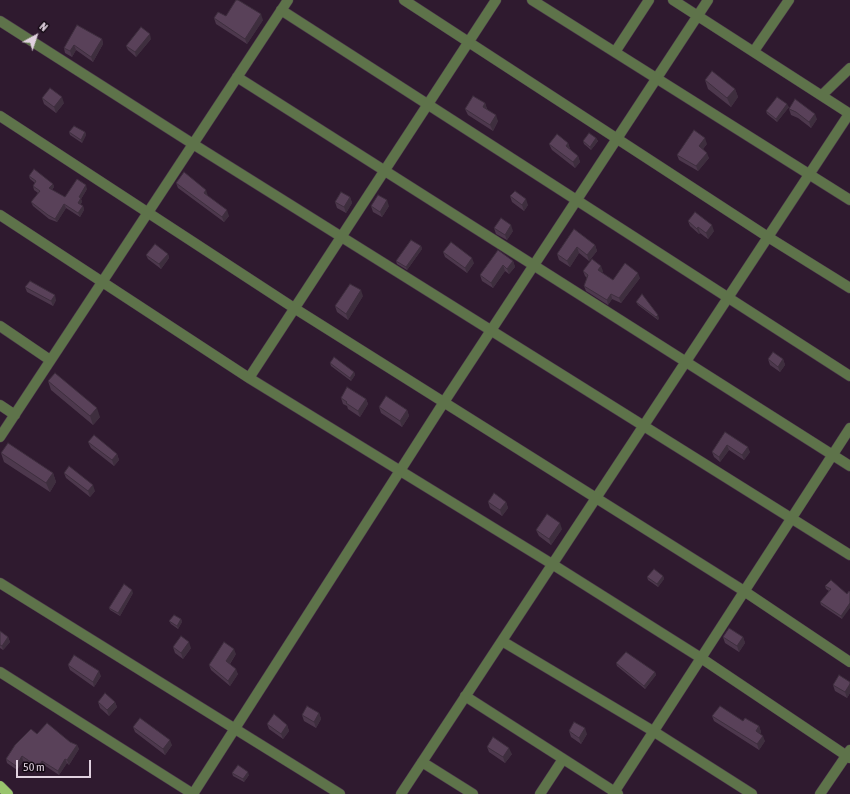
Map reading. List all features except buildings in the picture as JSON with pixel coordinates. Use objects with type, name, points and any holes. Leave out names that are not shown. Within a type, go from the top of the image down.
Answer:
[{"type":"main road","points":[[0,786],[8,794]]},
{"type":"street","points":[[0,437],[288,0]]},
{"type":"street","points":[[404,0],[768,237],[850,288]]},
{"type":"street","points":[[249,378],[386,171],[496,0]]},
{"type":"street","points":[[532,0],[850,200]]},
{"type":"street","points":[[615,52],[649,0]]},
{"type":"street","points":[[401,794],[850,114],[673,0]]},
{"type":"street","points":[[0,672],[193,794],[444,402],[708,0]]},
{"type":"street","points":[[754,52],[789,0]]},
{"type":"street","points":[[281,10],[727,299],[850,376]]},
{"type":"street","points":[[0,21],[193,144],[644,425],[850,556]]},
{"type":"street","points":[[822,95],[850,68]]},
{"type":"street","points":[[237,77],[850,466]]},
{"type":"street","points":[[0,116],[294,308],[744,591],[850,662]]},
{"type":"street","points":[[0,214],[101,282],[249,378],[552,564],[701,658],[849,755],[820,794]]},
{"type":"street","points":[[0,326],[50,360]]},
{"type":"street","points":[[0,405],[14,415]]},
{"type":"street","points":[[465,696],[615,793],[653,731],[850,428]]},
{"type":"street","points":[[0,583],[340,794]]},
{"type":"street","points":[[502,641],[653,731],[752,794]]},
{"type":"street","points":[[540,794],[563,759]]},
{"type":"street","points":[[422,762],[472,794]]}]
